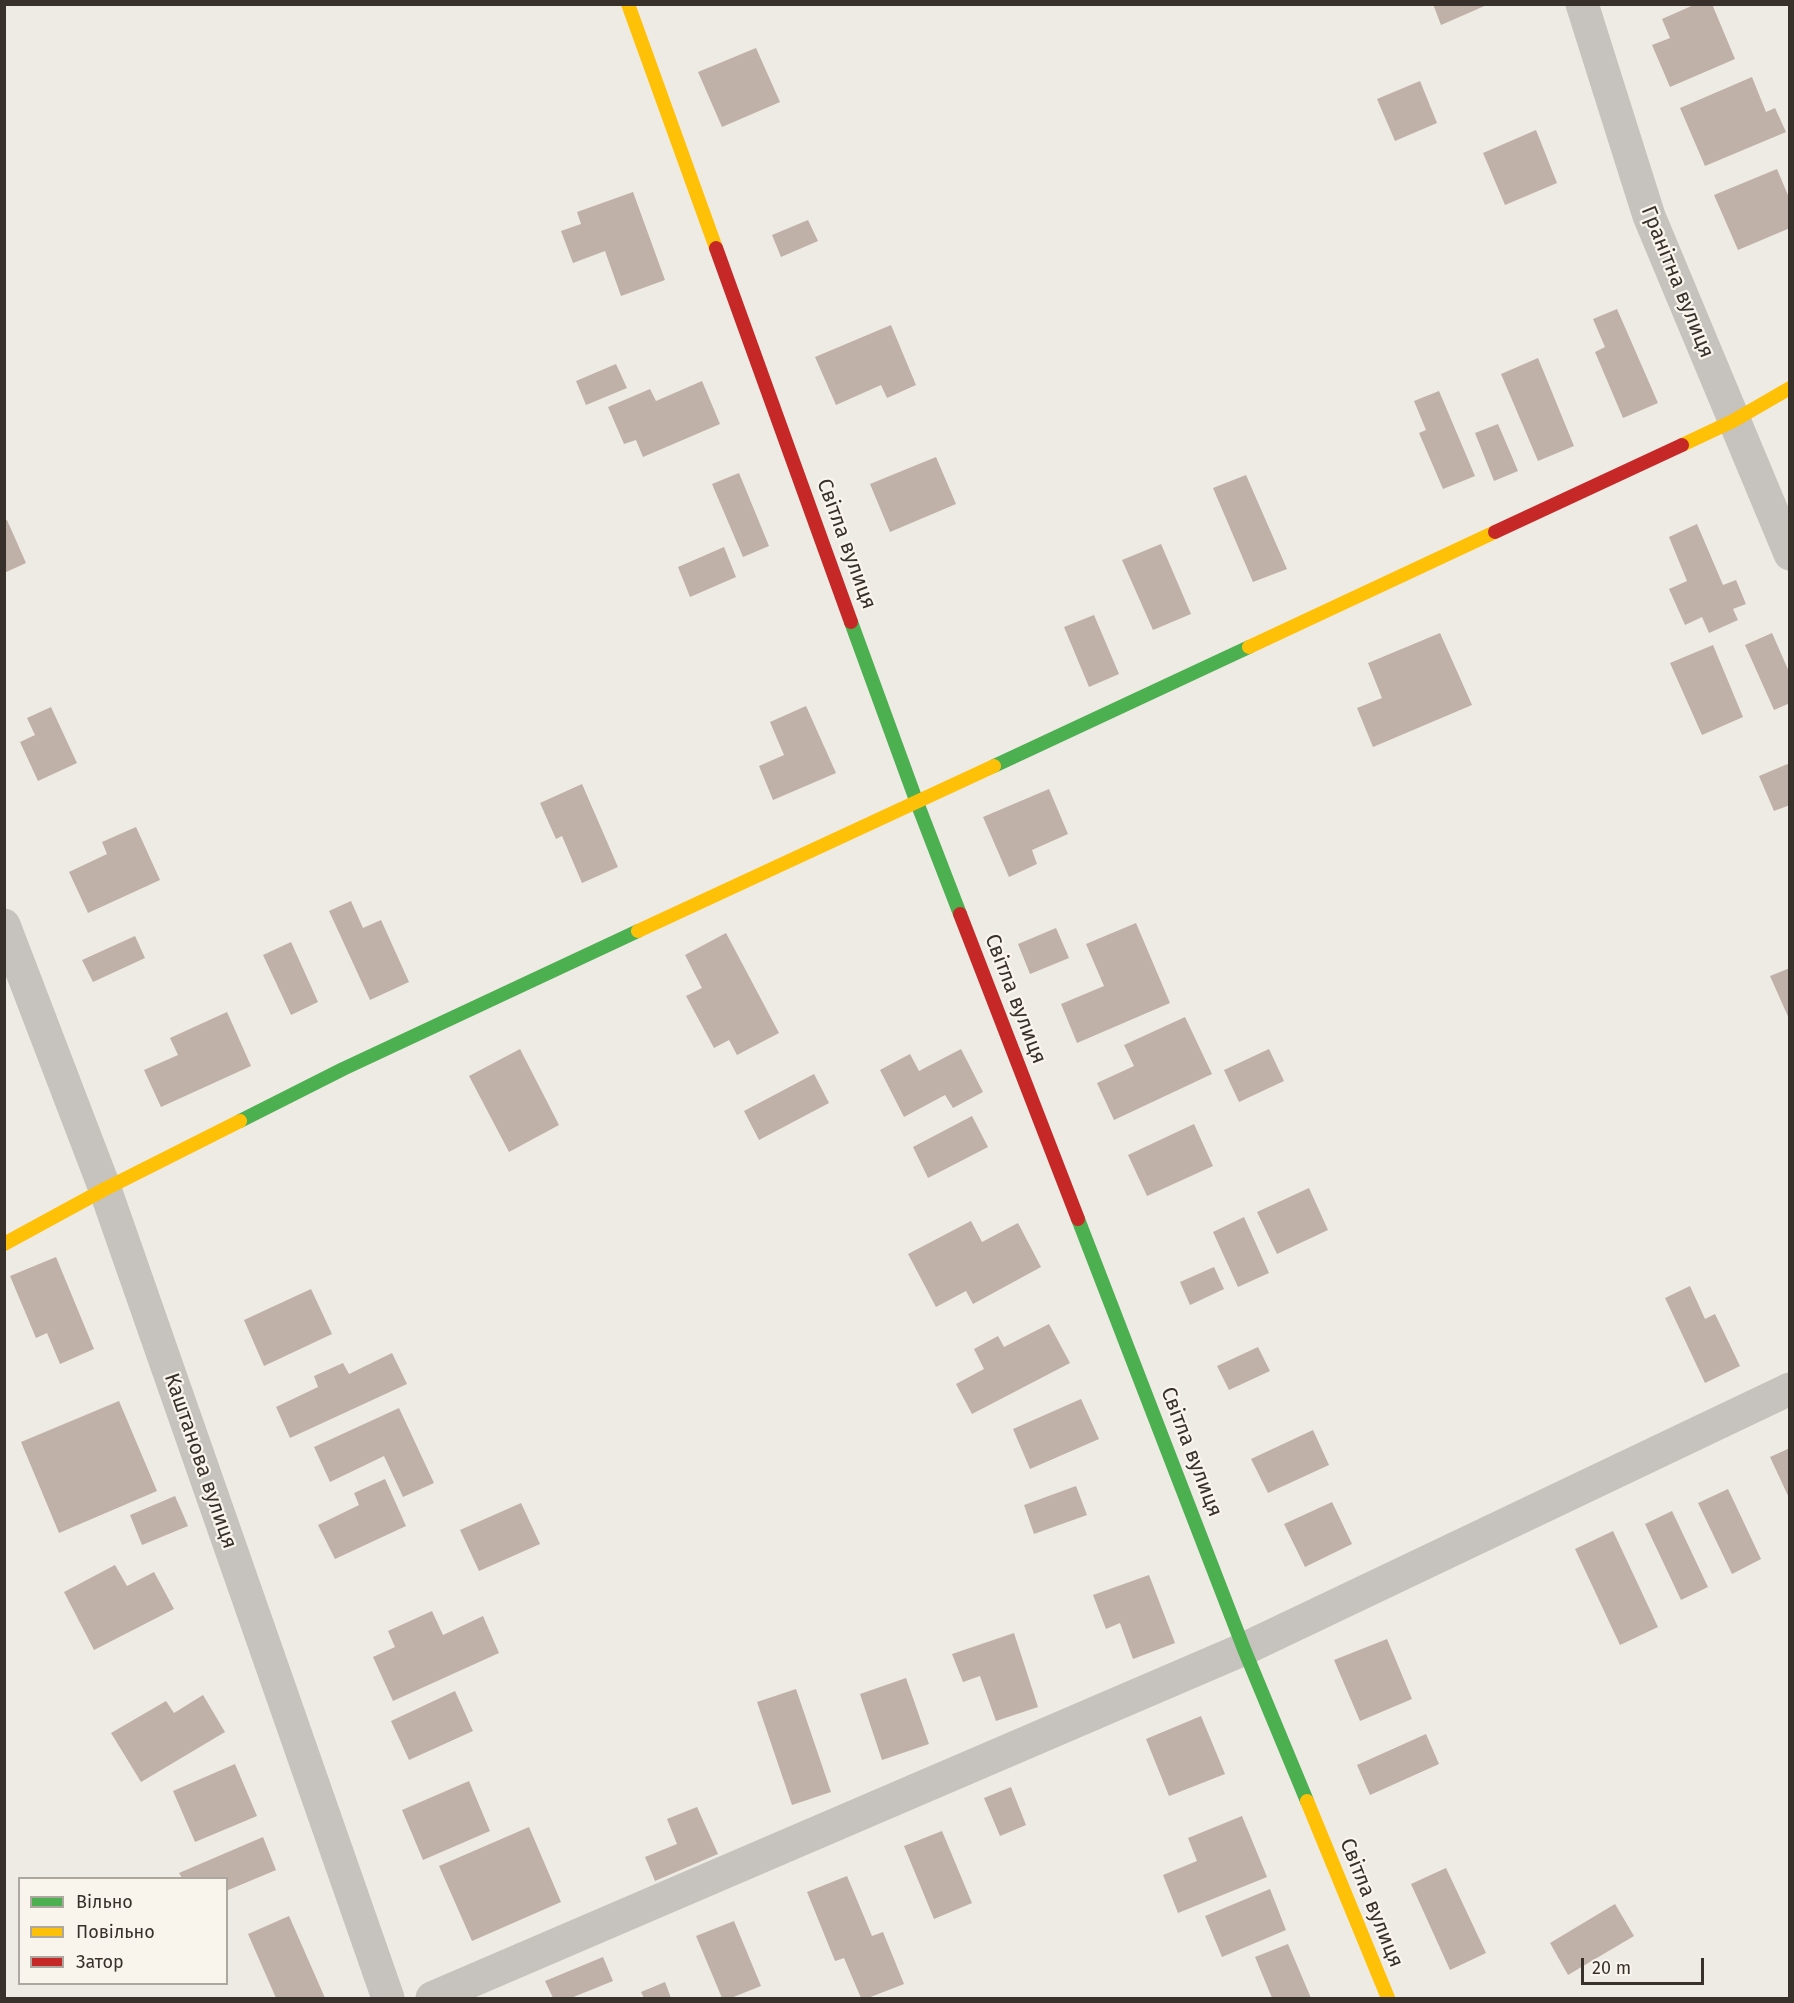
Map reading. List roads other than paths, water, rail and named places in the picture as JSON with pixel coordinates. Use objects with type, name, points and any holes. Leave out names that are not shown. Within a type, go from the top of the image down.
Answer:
[{"type":"street","name":"Світла вулиця","points":[[628,4],[916,800],[1244,1649],[1388,1998]]},
{"type":"street","name":"Гранітна вулиця","points":[[1582,4],[1649,216],[1790,554]]},
{"type":"street","points":[[4,1244],[105,1189],[343,1069],[1733,421],[1790,388]]},
{"type":"street","name":"Каштанова вулиця","points":[[4,925],[105,1189],[388,1998]]},
{"type":"street","points":[[432,1998],[1244,1649],[1790,1389]]}]
